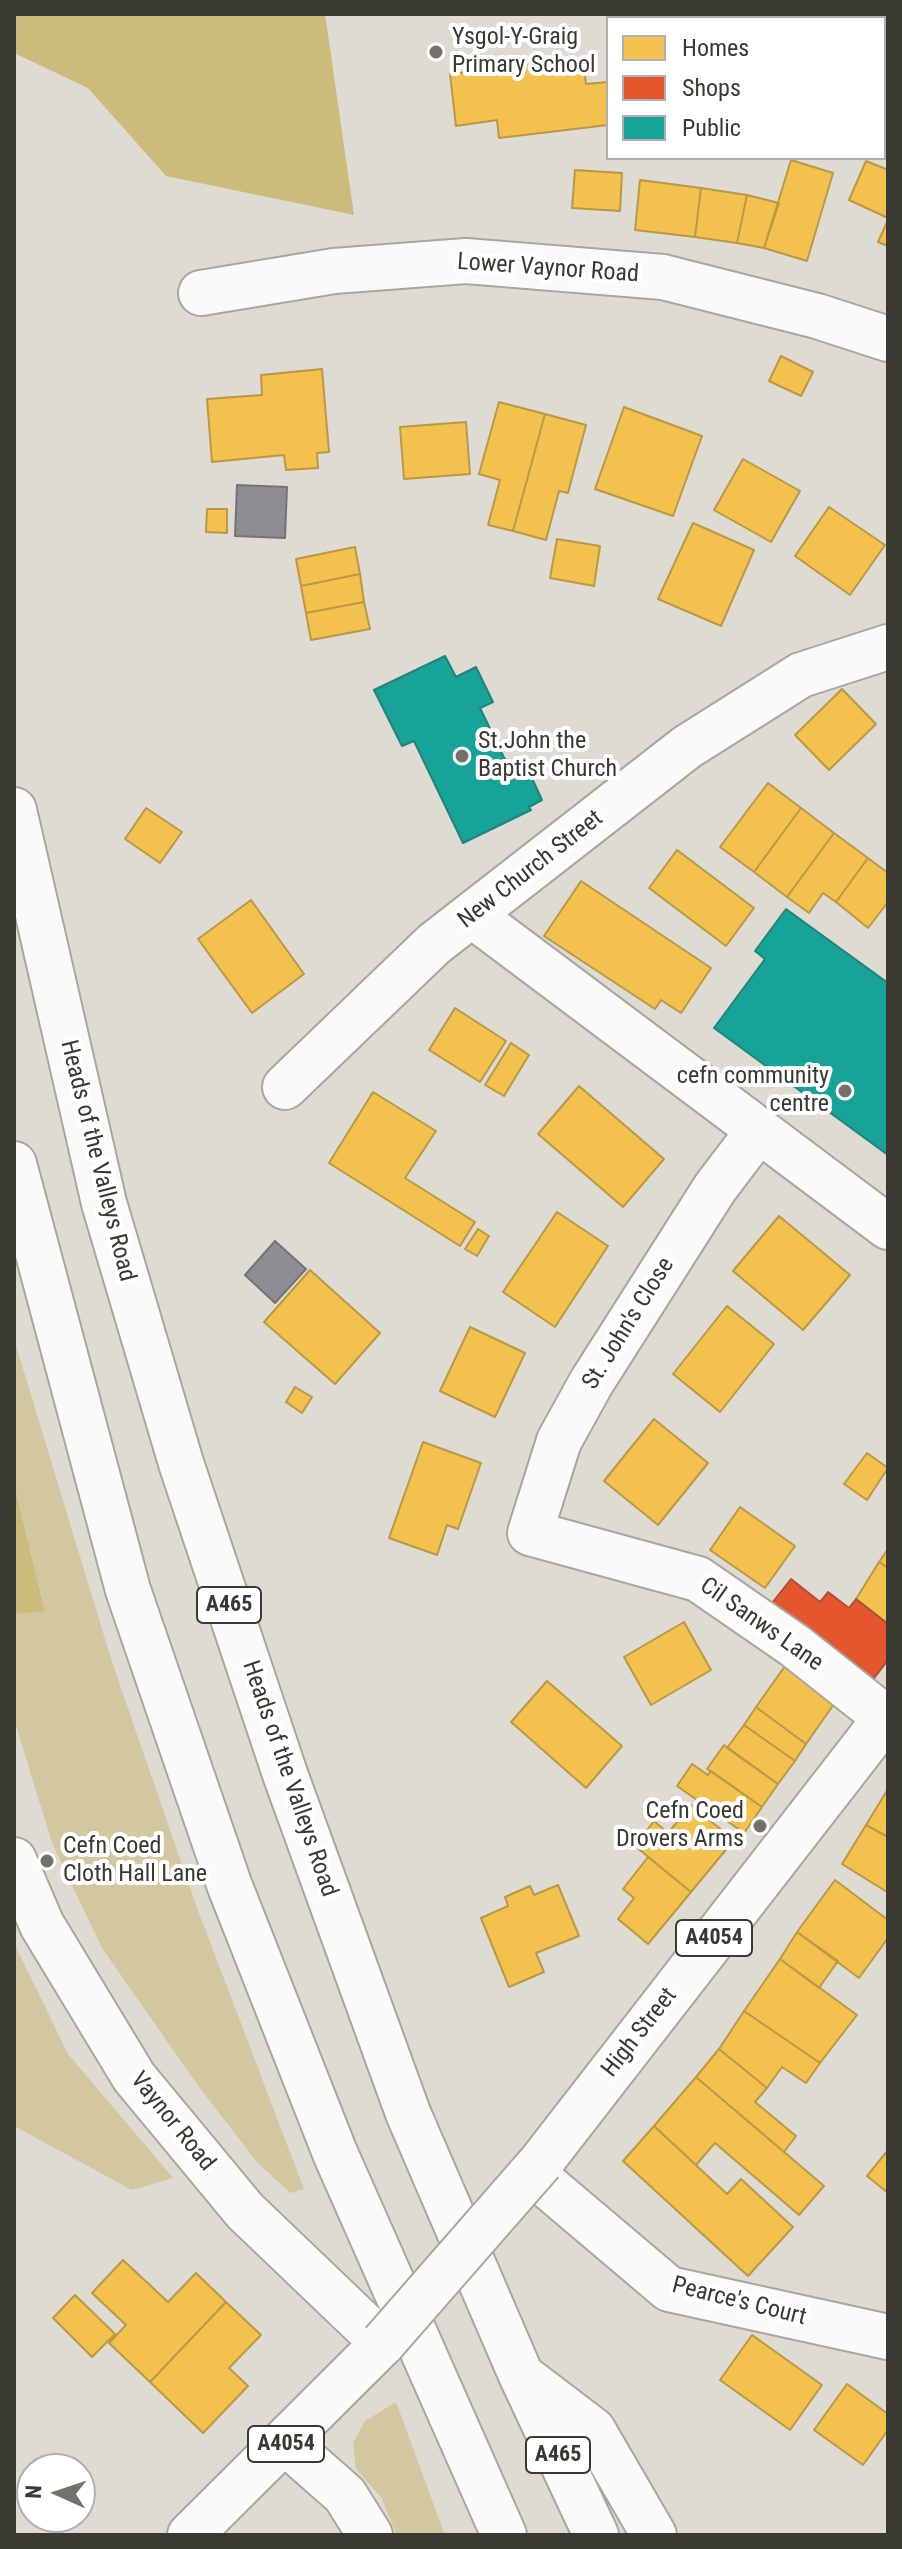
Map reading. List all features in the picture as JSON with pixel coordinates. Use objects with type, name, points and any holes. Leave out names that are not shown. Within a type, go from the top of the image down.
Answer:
[{"type":"main road","name":"Lower Vaynor Road","points":[[201,293],[334,271],[466,261],[663,277],[817,316],[888,339]]},
{"type":"main road","name":"New Church Street","points":[[285,1087],[434,944],[687,747],[801,675],[888,647]]},
{"type":"main road","name":"Heads of the Valleys Road","points":[[14,810],[104,1203],[181,1463],[285,1774],[408,2113],[521,2375],[596,2535]]},
{"type":"main road","points":[[473,916],[888,1227]]},
{"type":"main road","name":"St. John's Close","points":[[530,1533],[559,1441],[591,1383],[715,1188],[759,1130]]},
{"type":"main road","points":[[14,1164],[128,1590],[229,1884],[335,2153],[504,2535]]},
{"type":"main road","name":"Cil Sanws Lane","points":[[530,1533],[698,1579],[795,1646],[887,1716]]},
{"type":"main road","name":"High Street","points":[[377,2341],[543,2176],[887,1716]]},
{"type":"main road","name":"Vaynor Road","points":[[14,1860],[42,1925],[134,2077],[245,2211],[377,2341]]},
{"type":"main road","name":"Pearce's Court","points":[[543,2176],[669,2289],[888,2337]]},
{"type":"main road","name":"A4054","points":[[190,2535],[286,2443],[377,2341]]},
{"type":"main road","points":[[521,2375],[593,2430],[654,2535]]},
{"type":"main road","points":[[286,2443],[345,2495],[370,2535]]},
{"type":"shaded area","points":[[14,14],[325,14],[354,215],[166,176],[88,88],[14,53]]},
{"type":"shaded area","points":[[14,1339],[112,1662],[196,1905],[304,2189],[290,2193],[257,2162],[199,2087],[102,1948],[52,1843],[14,1719],[14,1614],[45,1610],[14,1484]]},
{"type":"shaded area","points":[[14,1484],[45,1611],[14,1614]]},
{"type":"shaded area","points":[[14,1943],[68,2054],[173,2178],[132,2190],[14,2126]]},
{"type":"shaded area","points":[[396,2402],[445,2535],[397,2535],[381,2497],[356,2469],[353,2443],[365,2421]]},
{"type":"building: Homes","points":[[860,14],[888,14],[888,27],[886,16]]},
{"type":"building: Homes","points":[[583,59],[586,84],[606,82],[606,125],[499,138],[497,120],[456,126],[450,74]]},
{"type":"building: Homes","points":[[791,160],[833,173],[807,261],[764,248]]},
{"type":"building: Homes","points":[[866,161],[888,170],[888,218],[849,200]]},
{"type":"building: Homes","points":[[575,170],[622,173],[620,211],[572,208]]},
{"type":"building: Homes","points":[[640,180],[701,188],[695,237],[635,230]]},
{"type":"building: Homes","points":[[701,188],[747,195],[737,243],[695,237]]},
{"type":"building: Homes","points":[[747,195],[779,203],[764,248],[737,243]]},
{"type":"building: Homes","points":[[888,220],[888,246],[878,242]]},
{"type":"building: Homes","points":[[781,356],[813,372],[801,396],[769,381]]},
{"type":"building: Homes","points":[[322,369],[329,452],[317,453],[318,468],[286,470],[284,455],[212,462],[207,399],[262,395],[261,375]]},
{"type":"building: Homes","points":[[499,402],[545,414],[513,531],[488,525],[500,480],[479,474]]},
{"type":"building: Homes","points":[[624,407],[702,436],[673,516],[595,489]]},
{"type":"building: Homes","points":[[545,414],[586,425],[568,493],[559,491],[546,540],[513,531]]},
{"type":"building: Homes","points":[[466,422],[470,474],[404,479],[400,427]]},
{"type":"building: Homes","points":[[743,459],[800,491],[771,542],[714,510]]},
{"type":"building: Homes","points":[[829,507],[885,545],[850,595],[795,556]]},
{"type":"building: Homes","points":[[207,509],[227,509],[227,533],[206,532]]},
{"type":"building: Homes","points":[[693,523],[754,550],[721,626],[658,599]]},
{"type":"building: Homes","points":[[557,539],[600,546],[594,586],[550,578]]},
{"type":"building: Homes","points":[[355,547],[360,574],[301,586],[296,559]]},
{"type":"building: Homes","points":[[360,574],[364,602],[306,613],[301,586]]},
{"type":"building: Homes","points":[[364,602],[370,629],[311,640],[306,613]]},
{"type":"building: Homes","points":[[842,689],[876,724],[829,770],[795,735]]},
{"type":"building: Homes","points":[[768,783],[801,808],[754,872],[720,847]]},
{"type":"building: Homes","points":[[146,808],[182,832],[160,863],[125,839]]},
{"type":"building: Homes","points":[[801,808],[834,833],[787,897],[754,872]]},
{"type":"building: Homes","points":[[834,833],[868,858],[836,902],[823,893],[809,913],[787,897]]},
{"type":"building: Homes","points":[[677,850],[754,908],[726,946],[649,888]]},
{"type":"building: Homes","points":[[868,858],[888,873],[888,902],[868,928],[836,902]]},
{"type":"building: Homes","points":[[581,881],[711,968],[681,1013],[661,1000],[655,1009],[544,936]]},
{"type":"building: Homes","points":[[251,900],[304,974],[252,1013],[198,939]]},
{"type":"building: Homes","points":[[455,1008],[506,1041],[480,1082],[429,1050]]},
{"type":"building: Homes","points":[[511,1043],[529,1055],[504,1096],[485,1085]]},
{"type":"building: Homes","points":[[579,1086],[664,1159],[623,1207],[538,1134]]},
{"type":"building: Homes","points":[[373,1092],[436,1131],[405,1178],[475,1222],[460,1246],[329,1163]]},
{"type":"building: Homes","points":[[557,1212],[608,1246],[555,1327],[503,1292]]},
{"type":"building: Homes","points":[[779,1216],[850,1275],[803,1330],[733,1271]]},
{"type":"building: Homes","points":[[478,1229],[489,1236],[477,1256],[465,1249]]},
{"type":"building: Homes","points":[[310,1270],[380,1333],[335,1384],[264,1322]]},
{"type":"building: Homes","points":[[727,1306],[774,1344],[720,1412],[673,1374]]},
{"type":"building: Homes","points":[[470,1327],[525,1353],[495,1417],[440,1391]]},
{"type":"building: Homes","points":[[295,1387],[312,1397],[302,1413],[286,1402]]},
{"type":"building: Homes","points":[[654,1419],[708,1463],[658,1525],[604,1481]]},
{"type":"building: Homes","points":[[423,1442],[481,1463],[458,1529],[447,1525],[437,1555],[389,1538]]},
{"type":"building: Homes","points":[[867,1453],[888,1468],[867,1500],[844,1484]]},
{"type":"building: Homes","points":[[740,1507],[795,1546],[765,1588],[710,1550]]},
{"type":"building: Homes","points":[[888,1549],[888,1568],[879,1562]]},
{"type":"building: Homes","points":[[879,1562],[888,1568],[888,1624],[856,1599]]},
{"type":"building: Homes","points":[[684,1622],[711,1670],[651,1705],[624,1657]]},
{"type":"building: Homes","points":[[790,1659],[841,1694],[806,1744],[756,1707]]},
{"type":"building: Homes","points":[[547,1681],[622,1746],[586,1788],[511,1722]]},
{"type":"building: Homes","points":[[756,1707],[806,1744],[795,1761],[744,1725]]},
{"type":"building: Homes","points":[[744,1725],[795,1761],[778,1784],[727,1748]]},
{"type":"building: Homes","points":[[724,1745],[778,1784],[762,1807],[707,1769]]},
{"type":"building: Homes","points":[[692,1764],[708,1775],[711,1771],[762,1807],[744,1833],[677,1786]]},
{"type":"building: Homes","points":[[888,1789],[888,1837],[866,1825]]},
{"type":"building: Homes","points":[[691,1805],[734,1840],[691,1892],[635,1846],[654,1821],[668,1833]]},
{"type":"building: Homes","points":[[866,1825],[888,1837],[887,1892],[842,1864]]},
{"type":"building: Homes","points":[[648,1857],[691,1892],[648,1944],[618,1919],[634,1898],[623,1889]]},
{"type":"building: Homes","points":[[835,1880],[888,1920],[888,1938],[859,1978],[797,1932]]},
{"type":"building: Homes","points":[[558,1885],[579,1936],[536,1953],[544,1972],[509,1987],[481,1918],[508,1906],[505,1897],[530,1886],[534,1895]]},
{"type":"building: Homes","points":[[797,1932],[838,1961],[819,1988],[780,1959]]},
{"type":"building: Homes","points":[[780,1959],[857,2015],[820,2063],[744,2011]]},
{"type":"building: Homes","points":[[744,2011],[820,2063],[806,2083],[782,2067],[767,2088],[719,2049]]},
{"type":"building: Homes","points":[[719,2049],[767,2088],[755,2102],[796,2136],[784,2152],[696,2077]]},
{"type":"building: Homes","points":[[696,2077],[824,2186],[799,2215],[715,2143],[696,2165],[654,2126]]},
{"type":"building: Homes","points":[[654,2126],[727,2194],[741,2179],[793,2227],[748,2276],[623,2161]]},
{"type":"building: Homes","points":[[888,2150],[888,2193],[867,2176]]},
{"type":"building: Homes","points":[[123,2260],[168,2302],[196,2273],[226,2302],[150,2382],[109,2343],[126,2325],[92,2293]]},
{"type":"building: Homes","points":[[75,2295],[115,2334],[92,2357],[53,2318]]},
{"type":"building: Homes","points":[[226,2302],[261,2335],[229,2368],[248,2386],[203,2433],[150,2382]]},
{"type":"building: Homes","points":[[752,2335],[822,2385],[790,2430],[720,2380]]},
{"type":"building: Homes","points":[[847,2384],[888,2414],[888,2430],[863,2465],[814,2430]]},
{"type":"building: Shops","points":[[791,1579],[820,1602],[828,1592],[849,1608],[856,1599],[888,1624],[888,1660],[865,1690],[765,1612]]},
{"type":"building: Public","name":"St.John the Baptist Church","points":[[445,656],[456,677],[476,667],[493,702],[480,708],[511,772],[526,765],[542,800],[529,807],[531,810],[463,843],[414,741],[402,746],[374,690]]},
{"type":"building: Public","name":"cefn community centre","points":[[786,909],[888,983],[888,1155],[714,1028],[765,959],[755,951]]},
{"type":"building: Industry","points":[[237,485],[287,487],[285,538],[235,536]]},
{"type":"building: Industry","points":[[275,1241],[306,1269],[275,1303],[245,1275]]},
{"type":"place","name":"Ysgol-Y-Graig Primary School","points":[[436,52]]},
{"type":"place","name":"St.John the Baptist Church","points":[[462,756]]},
{"type":"place","name":"cefn community centre","points":[[845,1091]]},
{"type":"place","name":"Cefn Coed Drovers Arms","points":[[760,1826]]},
{"type":"place","name":"Cefn Coed Cloth Hall Lane","points":[[47,1861]]}]
